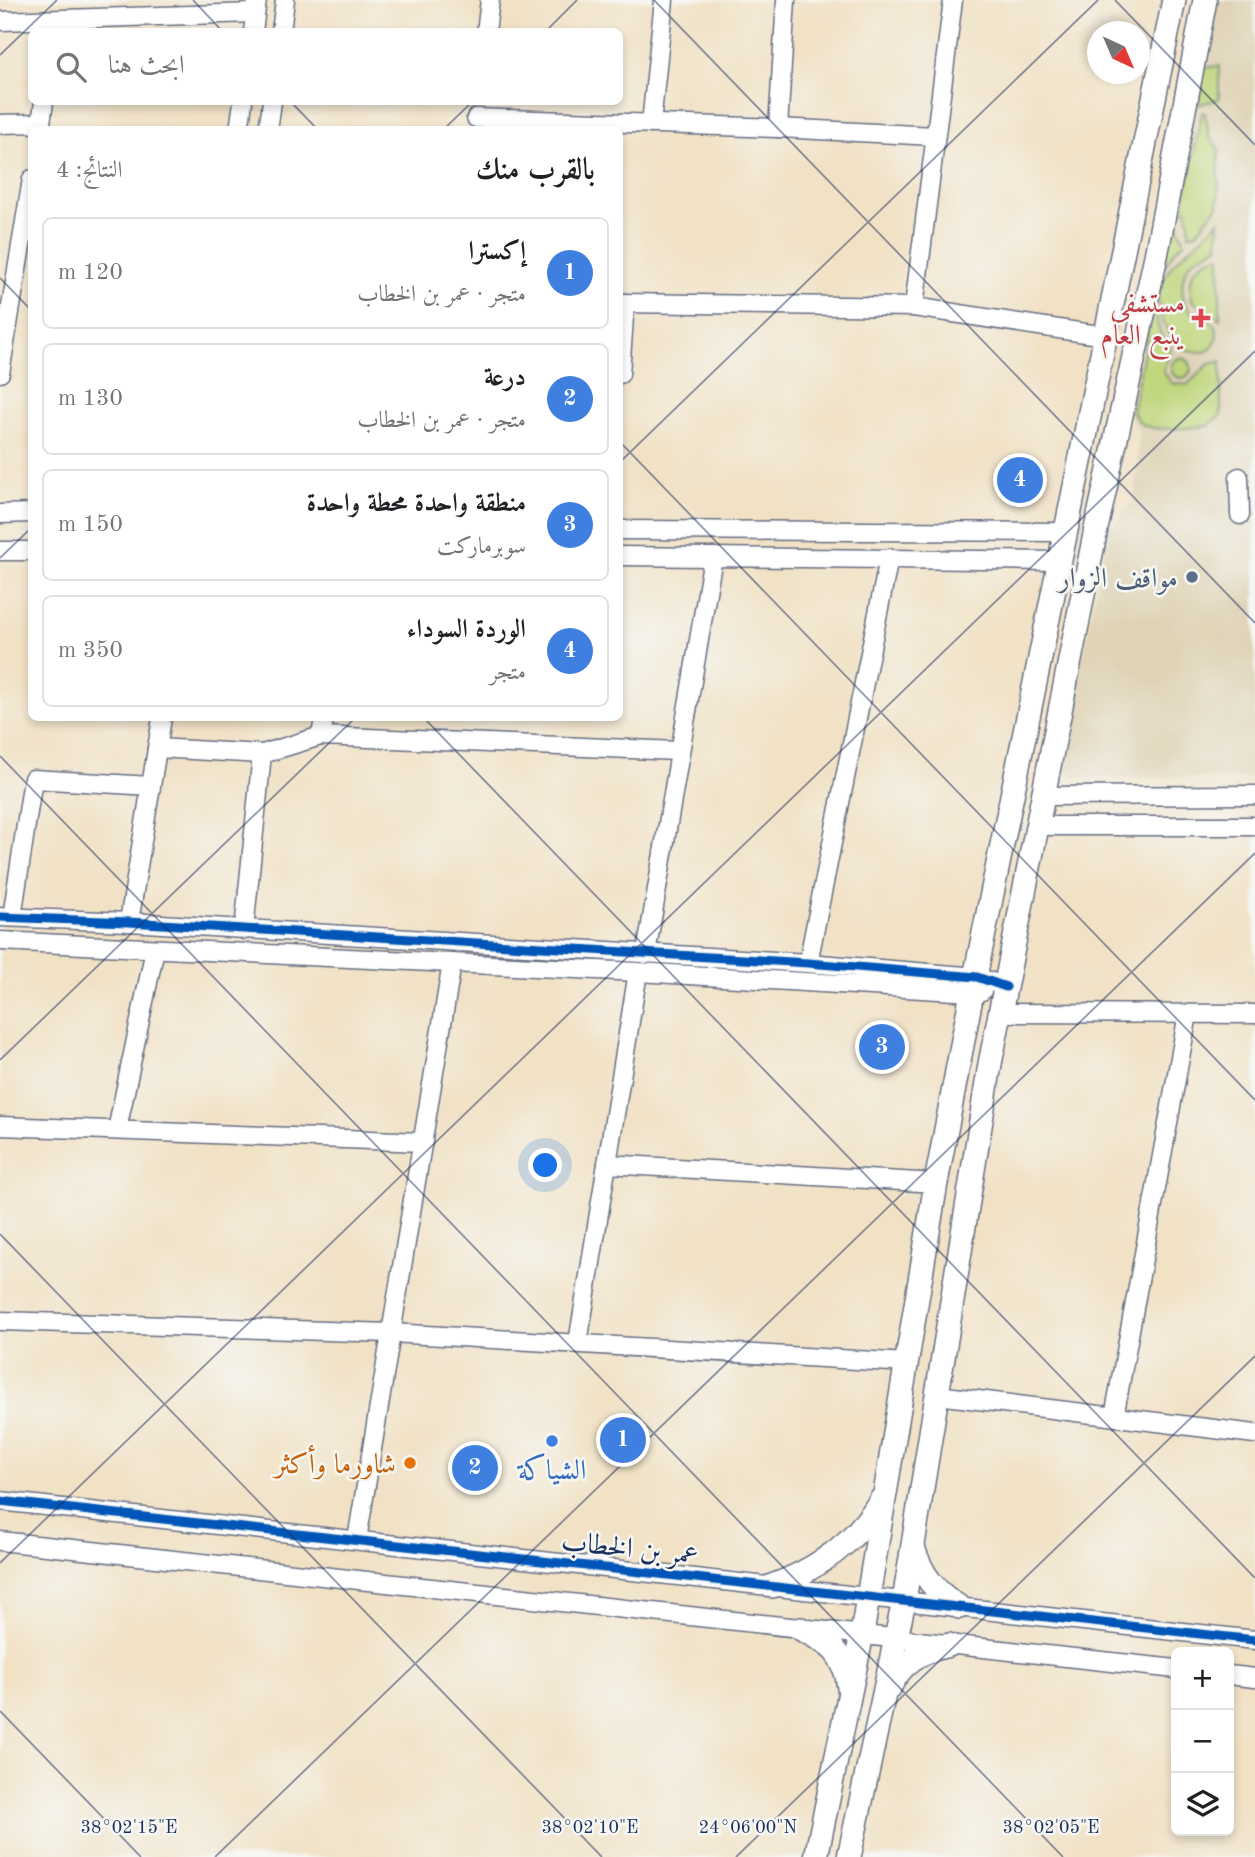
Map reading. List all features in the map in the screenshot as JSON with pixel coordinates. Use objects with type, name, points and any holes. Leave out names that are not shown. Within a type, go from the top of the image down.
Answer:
[{"type":"main road","points":[[816,1857],[862,1634],[936,1183],[1174,0]]},
{"type":"main road","points":[[849,1857],[904,1601],[999,1013],[1096,529],[1156,256],[1205,0]]},
{"type":"main road","points":[[956,1083],[986,1087]]},
{"type":"main road","points":[[772,1586],[807,1571],[838,1550],[865,1523],[886,1492]]},
{"type":"main road","points":[[912,1546],[929,1581],[937,1591],[958,1607]]},
{"type":"main road","points":[[801,1629],[827,1642],[839,1655],[847,1672],[850,1698]]},
{"type":"main road","points":[[884,1698],[894,1677],[910,1661],[926,1650],[949,1645]]},
{"type":"street","points":[[282,28],[285,0]]},
{"type":"street","points":[[486,28],[489,0]]},
{"type":"street","points":[[651,124],[664,0]]},
{"type":"street","points":[[778,128],[786,0]]},
{"type":"street","points":[[914,307],[953,0]]},
{"type":"street","points":[[0,21],[57,25],[256,7],[253,28]]},
{"type":"street","points":[[0,124],[40,126],[44,105]]},
{"type":"street","points":[[240,126],[243,105]]},
{"type":"street","points":[[269,126],[272,105]]},
{"type":"street","points":[[476,116],[935,136]]},
{"type":"street","points":[[0,373],[6,299],[28,197]]},
{"type":"street","points":[[623,303],[914,307],[1105,336]]},
{"type":"street","points":[[1239,477],[1240,515]]},
{"type":"street","points":[[0,514],[28,513]]},
{"type":"street","points":[[623,530],[1066,532]]},
{"type":"street","points":[[0,551],[28,551]]},
{"type":"street","points":[[623,556],[1059,561]]},
{"type":"street","points":[[646,954],[678,751],[713,557]]},
{"type":"street","points":[[808,963],[889,558]]},
{"type":"street","points":[[129,922],[162,721]]},
{"type":"street","points":[[321,736],[324,721]]},
{"type":"street","points":[[157,748],[262,754],[321,736],[678,751]]},
{"type":"street","points":[[244,930],[262,754]]},
{"type":"street","points":[[151,786],[33,779],[6,917],[808,963],[975,985]]},
{"type":"street","points":[[1042,796],[1255,795]]},
{"type":"street","points":[[1036,826],[1255,825]]},
{"type":"street","points":[[0,941],[1006,987]]},
{"type":"street","points":[[117,1130],[155,949]]},
{"type":"street","points":[[357,1540],[453,963]]},
{"type":"street","points":[[578,1343],[638,972]]},
{"type":"street","points":[[999,1013],[1255,1014]]},
{"type":"street","points":[[1114,1417],[1188,1014]]},
{"type":"street","points":[[0,1126],[423,1142]]},
{"type":"street","points":[[607,1164],[936,1183]]},
{"type":"street","points":[[0,1321],[391,1333],[908,1363]]},
{"type":"street","points":[[937,1395],[1255,1434]]},
{"type":"street","name":"عمر بن الخطاب","points":[[0,1501],[1255,1640]]},
{"type":"street","points":[[0,1541],[1171,1668]]},
{"type":"street","points":[[1234,1676],[1255,1678]]},
{"type":"shaded area","name":"مستشفى ينبع العام","points":[[1213,0],[1255,0],[1255,778],[1075,777],[1061,769],[1107,533],[1134,501],[1139,432],[1127,412]]},
{"type":"green space","points":[[1219,66],[1219,99],[1198,105],[1204,68]]},
{"type":"green space","points":[[1202,112],[1205,113],[1209,135],[1219,150],[1218,206],[1195,234],[1189,234],[1189,220],[1184,203]]},
{"type":"green space","points":[[1176,207],[1179,209],[1178,227],[1185,242],[1176,249],[1166,264],[1162,262]]},
{"type":"green space","points":[[1219,221],[1218,245],[1191,262],[1184,275],[1182,290],[1190,310],[1212,323],[1217,337],[1207,351],[1187,350],[1175,343],[1164,323],[1159,308],[1161,285],[1174,263]]},
{"type":"green space","points":[[1220,256],[1220,319],[1192,301],[1190,284],[1198,266]]},
{"type":"green space","points":[[1152,312],[1157,316],[1161,334],[1171,348],[1163,371],[1172,383],[1187,385],[1208,365],[1221,361],[1221,416],[1209,426],[1174,429],[1148,427],[1140,423],[1132,411]]},
{"type":"green space","points":[[1181,358],[1188,361],[1191,368],[1188,375],[1181,378],[1174,375],[1171,368],[1174,361]]},
{"type":"cycle path","points":[[0,917],[129,922],[808,963],[977,977],[1006,987]]},
{"type":"cycle path","points":[[0,1501],[1255,1640]]},
{"type":"place","name":"مستشفى ينبع العام","points":[[1201,318]]},
{"type":"place","name":"الوردة السوداء","points":[[1020,480]]},
{"type":"place","name":"مواقف الزوار","points":[[1192,577]]},
{"type":"place","name":"منطقة واحدة محطة واحدة","points":[[882,1047]]},
{"type":"place","name":"إكسترا","points":[[623,1440]]},
{"type":"place","name":"الشياكة","points":[[552,1441]]},
{"type":"place","name":"شاورما وأكثر","points":[[410,1463]]},
{"type":"place","name":"درعة","points":[[475,1468]]}]
